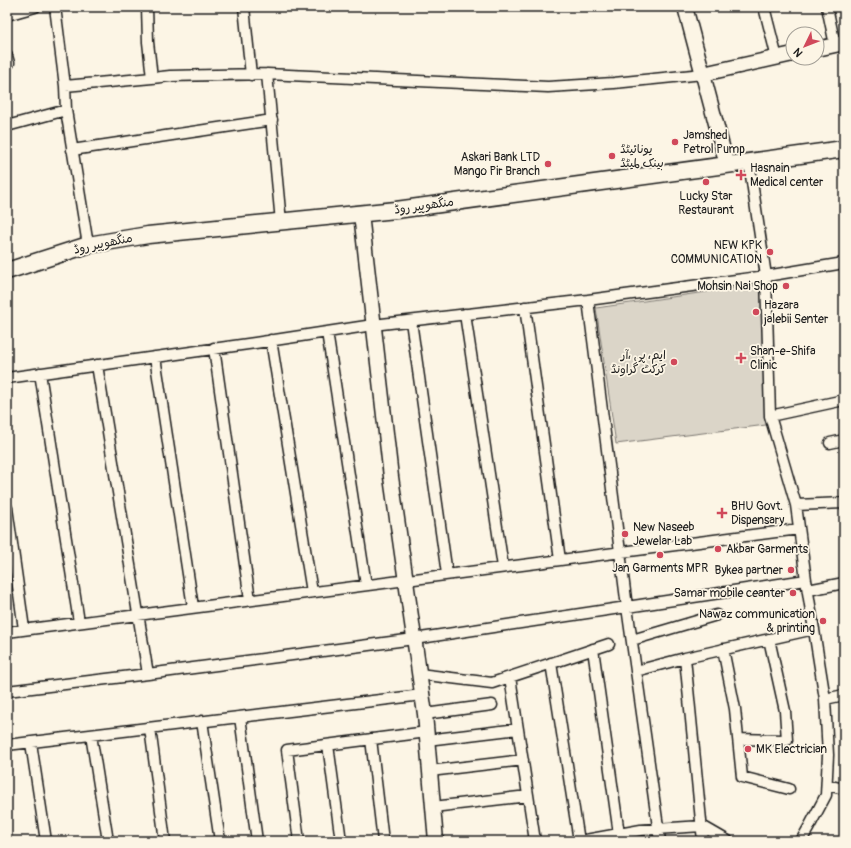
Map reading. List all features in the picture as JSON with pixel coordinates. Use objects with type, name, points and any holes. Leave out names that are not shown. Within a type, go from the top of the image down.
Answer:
[{"type":"main road","name":"منگھوپیر روڈ","points":[[7,271],[88,244],[148,235],[396,210],[844,149]]},
{"type":"street","points":[[7,15],[35,7]]},
{"type":"street","points":[[55,7],[65,86],[66,110],[88,244]]},
{"type":"street","points":[[147,7],[148,42],[152,78]]},
{"type":"street","points":[[244,7],[251,75]]},
{"type":"street","points":[[685,7],[727,165]]},
{"type":"street","points":[[764,7],[777,58]]},
{"type":"street","points":[[825,47],[840,44],[826,7]]},
{"type":"street","points":[[65,86],[170,76],[267,74],[548,87],[614,83],[703,74],[785,56]]},
{"type":"street","points":[[267,74],[281,222]]},
{"type":"street","points":[[7,126],[66,110]]},
{"type":"street","points":[[72,150],[272,120]]},
{"type":"street","points":[[749,162],[766,276],[770,416],[796,505],[825,699],[828,755],[826,795],[801,841]]},
{"type":"street","points":[[361,214],[390,477],[425,714],[436,841]]},
{"type":"street","points":[[7,378],[373,325],[588,300],[766,276],[844,263]]},
{"type":"street","points":[[588,300],[627,606],[660,841]]},
{"type":"street","points":[[525,307],[560,560]]},
{"type":"street","points":[[465,314],[503,567]]},
{"type":"street","points":[[411,321],[447,574]]},
{"type":"street","points":[[327,332],[366,585]]},
{"type":"street","points":[[271,340],[312,592]]},
{"type":"street","points":[[214,348],[250,600]]},
{"type":"street","points":[[154,357],[193,607]]},
{"type":"street","points":[[97,365],[148,674]]},
{"type":"street","points":[[40,373],[79,622]]},
{"type":"street","points":[[770,416],[844,400]]},
{"type":"street","points":[[830,443],[844,440]]},
{"type":"street","points":[[796,505],[844,503]]},
{"type":"street","points":[[7,508],[12,577],[24,629]]},
{"type":"street","points":[[7,632],[799,529]]},
{"type":"street","points":[[7,691],[414,639],[627,606],[807,585],[844,583]]},
{"type":"street","points":[[632,640],[717,615]]},
{"type":"street","points":[[636,671],[723,649],[814,629]]},
{"type":"street","points":[[738,739],[787,740],[785,712],[769,639]]},
{"type":"street","points":[[419,674],[492,683],[609,644]]},
{"type":"street","points":[[593,649],[625,836]]},
{"type":"street","points":[[723,649],[734,700],[742,777],[789,788]]},
{"type":"street","points":[[685,658],[703,841]]},
{"type":"street","points":[[551,663],[584,841],[625,836],[641,830],[702,826],[728,841]]},
{"type":"street","points":[[510,677],[535,841]]},
{"type":"street","points":[[7,746],[422,695]]},
{"type":"street","points":[[825,699],[844,695]]},
{"type":"street","points":[[425,714],[492,705]]},
{"type":"street","points":[[240,717],[257,841]]},
{"type":"street","points":[[202,722],[220,841]]},
{"type":"street","points":[[150,728],[165,841]]},
{"type":"street","points":[[300,841],[287,750],[371,739],[518,729]]},
{"type":"street","points":[[92,735],[108,841]]},
{"type":"street","points":[[371,739],[383,841]]},
{"type":"street","points":[[31,743],[46,841]]},
{"type":"street","points":[[328,745],[341,841]]},
{"type":"street","points":[[430,771],[523,760]]},
{"type":"street","points":[[827,785],[844,789]]},
{"type":"street","points":[[433,807],[528,796]]},
{"type":"shaded area","points":[[761,284],[774,424],[616,444],[596,308]]},
{"type":"place","name":"Jamshed Petrol Pump","points":[[675,142]]},
{"type":"place","name":"یونائیٹڈ بینک لمیٹڈ","points":[[612,156]]},
{"type":"place","name":"Askari Bank LTD Mango Pir Branch","points":[[548,164]]},
{"type":"place","name":"Hasnain Medical center","points":[[741,175]]},
{"type":"place","name":"Lucky Star Restaurant","points":[[706,182]]},
{"type":"place","name":"NEW KPK COMMUNICATION","points":[[770,252]]},
{"type":"place","name":"Mohsin Nai Shop","points":[[786,286]]},
{"type":"place","name":"Hazara jalebii Senter","points":[[756,312]]},
{"type":"place","name":"Shan-e-Shifa Clinic","points":[[741,358]]},
{"type":"place","name":"ایم، پی ،آر کرکٹ گراونڈ","points":[[674,362]]},
{"type":"place","name":"BHU Govt. Dispensary","points":[[722,513]]},
{"type":"place","name":"New Naseeb Jewelar Lab","points":[[625,534]]},
{"type":"place","name":"Akbar Garments","points":[[718,549]]},
{"type":"place","name":"Jan Garments MPR","points":[[660,555]]},
{"type":"place","name":"Bykea partner","points":[[791,570]]},
{"type":"place","name":"Samar mobile ceanter","points":[[793,593]]},
{"type":"place","name":"Nawaz communication & printing","points":[[823,621]]},
{"type":"place","name":"MK Electrician","points":[[748,749]]}]
